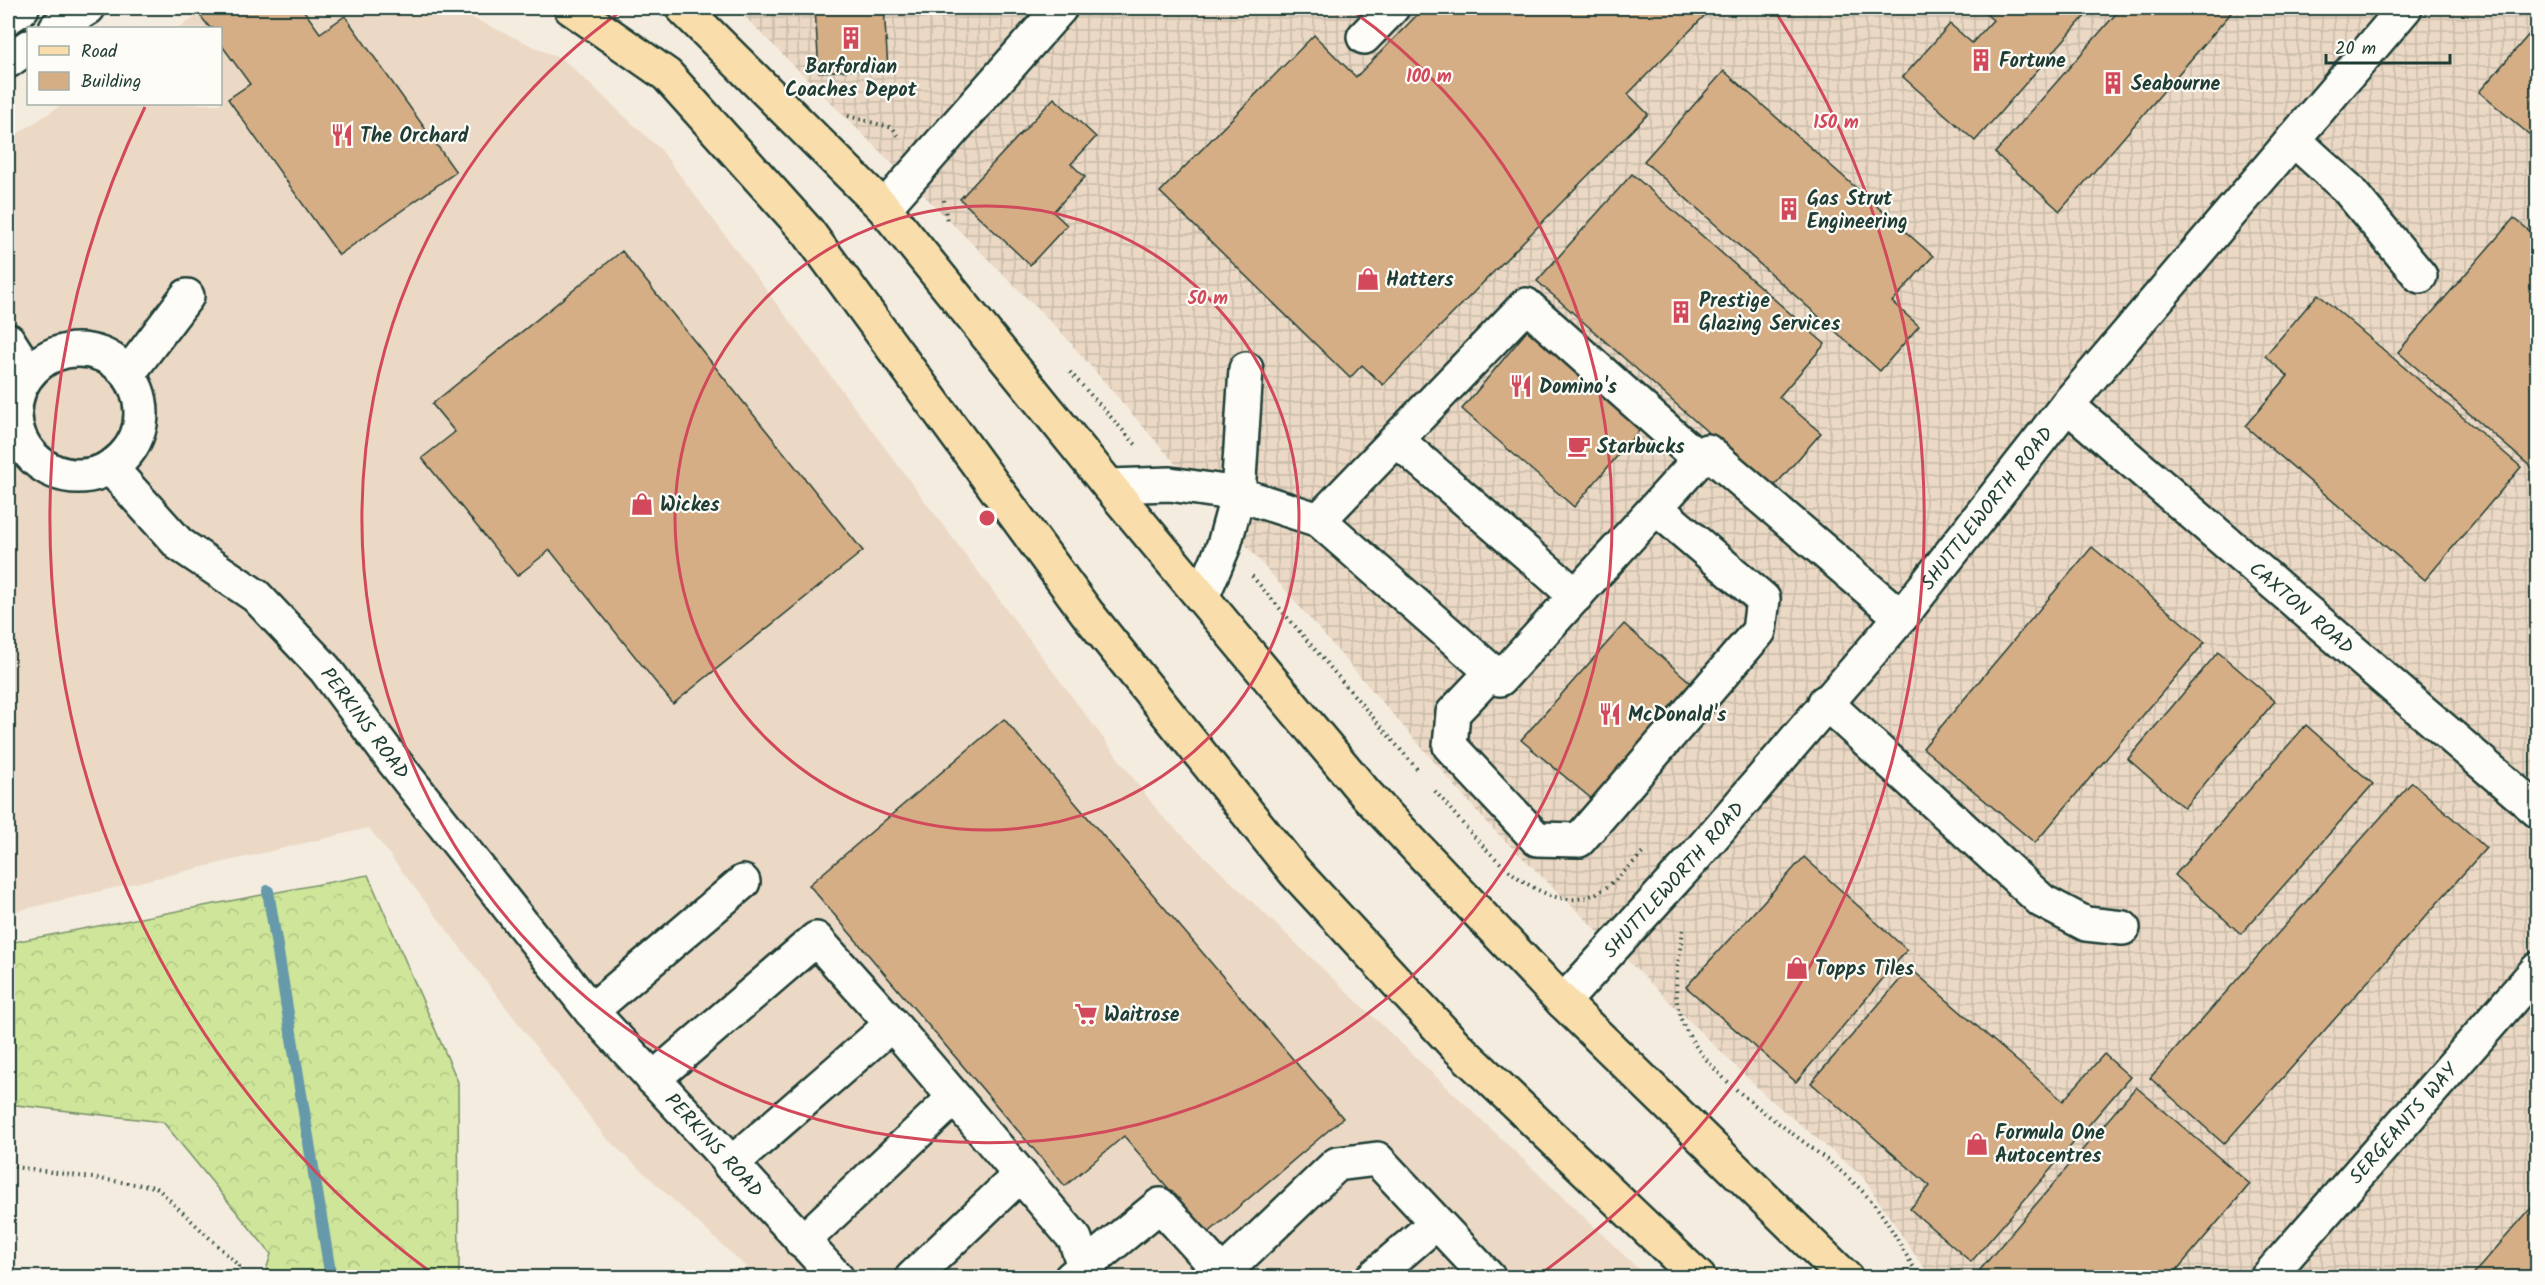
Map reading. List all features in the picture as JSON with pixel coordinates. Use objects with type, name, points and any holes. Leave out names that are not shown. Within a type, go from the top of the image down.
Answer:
[{"type":"main road","points":[[571,8],[667,75],[808,232],[1087,614],[1295,872],[1455,1045],[1699,1278]]},
{"type":"main road","points":[[683,8],[884,208],[1109,486],[1365,793],[1563,1002],[1846,1278]]},
{"type":"street","points":[[8,17],[22,8]]},
{"type":"street","points":[[59,27],[88,8]]},
{"type":"street","points":[[884,208],[1060,8]]},
{"type":"street","points":[[1364,37],[1392,8]]},
{"type":"street","name":"SHUTTLEWORTH ROAD","points":[[1563,1002],[1695,857],[1825,702],[1901,617],[2067,405],[2404,8]]},
{"type":"street","points":[[8,61],[27,48]]},
{"type":"street","points":[[2292,140],[2347,188],[2420,276]]},
{"type":"street","points":[[128,374],[187,296]]},
{"type":"street","points":[[1319,520],[1526,306],[1700,460]]},
{"type":"street","points":[[8,340],[29,373]]},
{"type":"street","points":[[67,350],[90,351],[111,359],[128,374],[138,393],[141,414],[137,435],[126,453],[110,467],[90,474],[69,475],[49,469],[15,449],[16,405],[22,384],[29,373],[46,358],[67,350]]},
{"type":"street","points":[[1202,597],[1224,545],[1238,494],[1246,369]]},
{"type":"street","name":"CAXTON ROAD","points":[[2067,405],[2538,811]]},
{"type":"street","points":[[1397,440],[1576,596]]},
{"type":"street","points":[[1109,486],[1170,484],[1238,494],[1319,520],[1500,679],[1707,451],[1901,617]]},
{"type":"street","name":"PERKINS ROAD","points":[[110,467],[179,544],[256,596],[325,669],[392,759],[591,1011],[730,1165],[837,1278]]},
{"type":"street","points":[[1492,672],[1453,714],[1450,746],[1537,839],[1579,840],[1759,631],[1763,600],[1656,508]]},
{"type":"street","points":[[1825,702],[2042,901],[2086,924],[2123,928]]},
{"type":"street","points":[[591,1011],[743,882]]},
{"type":"street","points":[[653,1079],[816,939],[1076,1239],[1077,1272]]},
{"type":"street","name":"SERGEANTS WAY","points":[[2267,1278],[2538,969]]},
{"type":"street","points":[[730,1165],[892,1024]]},
{"type":"street","points":[[802,1242],[954,1098]]},
{"type":"street","points":[[1077,1272],[1160,1205],[1220,1275],[1337,1164],[1377,1159],[1489,1278]]},
{"type":"street","points":[[912,1278],[1020,1175]]},
{"type":"street","points":[[1372,1278],[1436,1223]]},
{"type":"path","points":[[1690,921],[1683,929],[1676,988],[1683,1023],[1706,1061],[1722,1078],[1809,1144],[1874,1204],[1920,1278]]},
{"type":"path","points":[[8,1166],[156,1187],[239,1266],[236,1278]]},
{"type":"shaded area","points":[[210,8],[451,8],[565,61],[661,150],[1161,815],[1647,1277],[757,1277],[605,1137],[369,828],[8,913],[8,140],[61,105],[222,105],[222,27],[180,27]]},
{"type":"shaded area","points":[[736,8],[2537,8],[2537,1277],[1934,1277],[1921,1264],[1862,1176],[1766,1096],[1488,824],[1060,331]]},
{"type":"green space","points":[[368,875],[458,1082],[459,1277],[264,1277],[271,1254],[163,1122],[8,1104],[8,943]]},
{"type":"building","name":"The Orchard","points":[[194,8],[302,8],[320,33],[345,16],[456,172],[339,255],[228,99],[250,84],[222,46],[222,27],[209,27]]},
{"type":"building","name":"Barfordian Coaches Depot","points":[[815,8],[884,8],[888,68],[819,72]]},
{"type":"building","name":"Hatters","points":[[1424,8],[1712,8],[1628,94],[1648,114],[1383,385],[1362,365],[1350,378],[1160,192],[1314,35],[1356,77]]},
{"type":"building","name":"Fortune","points":[[1979,8],[2092,8],[1975,141],[1903,77],[1950,24],[1972,43],[1993,20]]},
{"type":"building","name":"Seabourne","points":[[2121,8],[2225,8],[2231,13],[2060,211],[1995,153]]},
{"type":"building","points":[[2538,24],[2538,142],[2479,92]]},
{"type":"building","name":"Gas Strut Engineering","points":[[1724,71],[1933,256],[1892,302],[1919,326],[1880,371],[1644,161]]},
{"type":"building","points":[[1054,98],[1096,137],[1071,164],[1085,177],[1053,212],[1067,225],[1030,265],[960,199]]},
{"type":"building","name":"Prestige Glazing Services","points":[[1632,174],[1825,344],[1779,397],[1821,433],[1772,489],[1537,281]]},
{"type":"building","points":[[2514,218],[2538,238],[2538,473],[2398,352]]},
{"type":"building","name":"Wickes","points":[[622,251],[863,551],[673,704],[550,550],[517,576],[422,458],[455,432],[432,404]]},
{"type":"building","points":[[2318,294],[2521,467],[2425,580],[2245,426],[2288,376],[2265,356]]},
{"type":"building","points":[[1531,326],[1642,427],[1574,507],[1462,409]]},
{"type":"building","points":[[2092,547],[2205,642],[2035,843],[1923,748]]},
{"type":"building","name":"McDonald's","points":[[1624,624],[1698,689],[1599,805],[1521,740]]},
{"type":"building","points":[[2218,652],[2275,701],[2184,808],[2128,759]]},
{"type":"building","name":"Waitrose","points":[[1004,719],[1343,1118],[1207,1234],[1124,1136],[1065,1186],[809,885]]},
{"type":"building","points":[[2306,725],[2373,784],[2241,934],[2175,875]]},
{"type":"building","points":[[2412,782],[2486,848],[2224,1144],[2150,1078]]},
{"type":"building","name":"Topps Tiles","points":[[1804,857],[1907,950],[1796,1082],[1686,987]]},
{"type":"building","name":"Formula One Autocentres","points":[[1910,968],[2063,1101],[2104,1054],[2130,1077],[1971,1262],[1910,1209],[1930,1186],[1811,1083]]},
{"type":"building","points":[[2136,1087],[2250,1184],[2170,1278],[1973,1278]]},
{"type":"building","points":[[2538,1200],[2538,1278],[2470,1278]]},
{"type":"waterway","points":[[268,891],[331,1278]]},
{"type":"place","name":"Barfordian Coaches Depot","points":[[851,38]]},
{"type":"place","name":"Fortune","points":[[1981,60]]},
{"type":"place","name":"Seabourne","points":[[2113,83]]},
{"type":"place","name":"The Orchard","points":[[342,135]]},
{"type":"place","name":"Gas Strut Engineering","points":[[1789,209]]},
{"type":"place","name":"Hatters","points":[[1368,279]]},
{"type":"place","name":"Prestige Glazing Services","points":[[1681,312]]},
{"type":"place","name":"Domino's","points":[[1521,386]]},
{"type":"place","name":"Starbucks","points":[[1579,446]]},
{"type":"place","name":"Wickes","points":[[642,504]]},
{"type":"place","name":"McDonald's","points":[[1610,714]]},
{"type":"place","name":"Topps Tiles","points":[[1797,968]]},
{"type":"place","name":"Waitrose","points":[[1086,1014]]},
{"type":"place","name":"Formula One Autocentres","points":[[1977,1144]]}]
